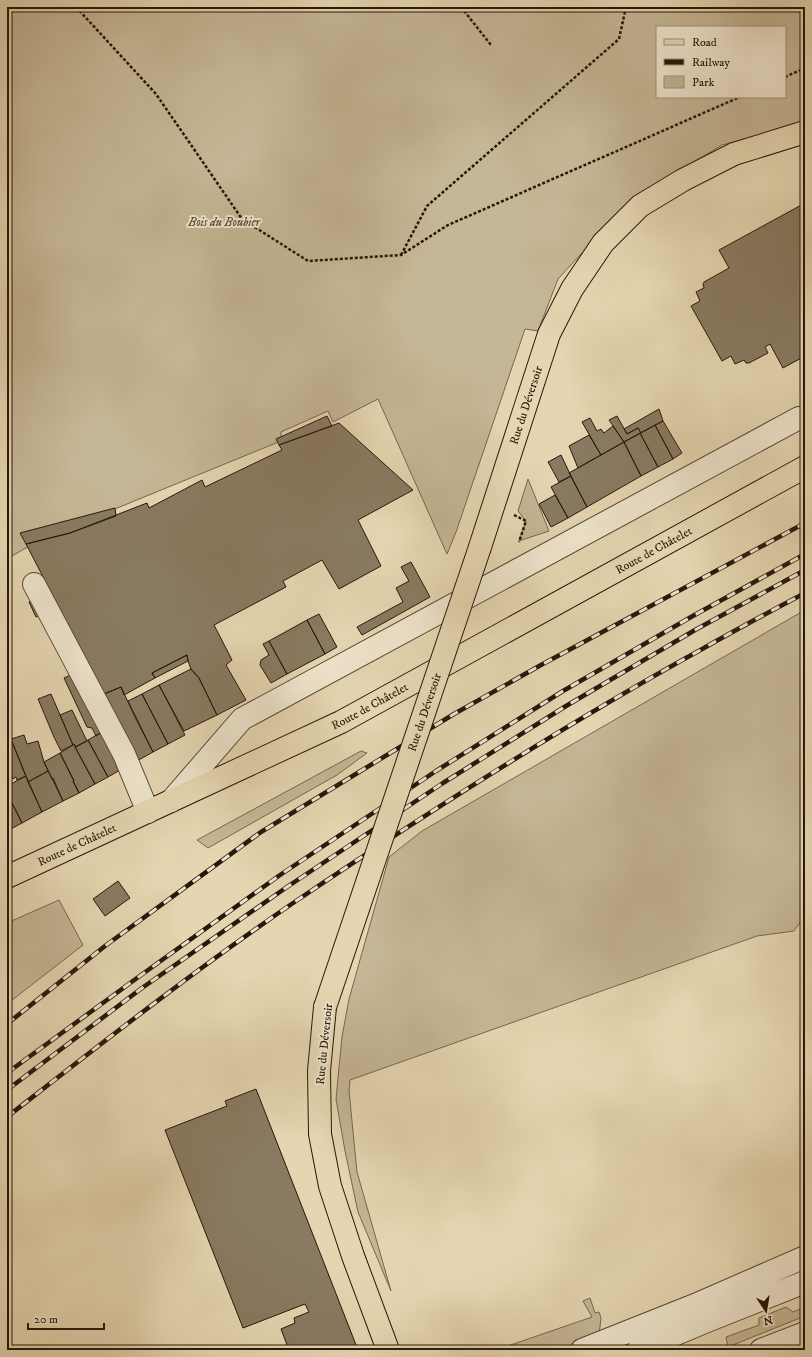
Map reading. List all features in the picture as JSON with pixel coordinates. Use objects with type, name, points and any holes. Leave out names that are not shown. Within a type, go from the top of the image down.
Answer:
[{"type":"main road","name":"Rue du Déversoir","points":[[388,1350],[353,1256],[330,1186],[320,1134],[319,1071],[325,1007],[549,334],[572,289],[603,243],[640,206],[683,180],[734,154],[805,132]]},
{"type":"main road","name":"Rue du Déversoir","points":[[734,154],[805,142]]},
{"type":"main road","name":"Route de Châtelet","points":[[7,877],[341,722],[805,467]]},
{"type":"lane","points":[[171,801],[242,719],[799,418],[805,419]]},
{"type":"lane","points":[[34,584],[124,754],[148,812]]},
{"type":"lane","points":[[582,1350],[615,1342],[805,1256]]},
{"type":"lane","points":[[638,1350],[706,1321],[805,1282]]},
{"type":"lane","points":[[761,1350],[805,1333]]},
{"type":"path","points":[[76,7],[156,94],[242,219],[308,261],[401,255],[448,225],[738,98]]},
{"type":"path","points":[[461,7],[491,45]]},
{"type":"path","points":[[401,255],[427,206],[619,39],[626,7]]},
{"type":"path","points":[[786,77],[805,68]]},
{"type":"path","points":[[493,506],[526,521],[508,575]]},
{"type":"green space","name":"Bois du Boubier","points":[[7,7],[805,7],[805,124],[722,145],[631,200],[558,279],[538,331],[525,329],[456,532],[447,554],[378,399],[333,422],[328,411],[281,432],[281,441],[105,513],[24,549],[7,559]]},
{"type":"green space","points":[[528,479],[549,531],[519,541],[526,521],[518,511]]},
{"type":"green space","points":[[805,610],[805,916],[794,931],[757,936],[350,1080],[349,1091],[357,1172],[391,1291],[358,1212],[336,1099],[342,1037],[349,999],[389,857],[422,831]]},
{"type":"green space","points":[[361,751],[367,753],[337,775],[208,848],[197,840]]},
{"type":"green space","points":[[59,900],[83,945],[7,1004],[7,923]]},
{"type":"green space","points":[[590,1298],[595,1313],[599,1312],[601,1318],[599,1335],[564,1350],[496,1350],[592,1317],[583,1301]]},
{"type":"green space","points":[[786,1307],[793,1312],[805,1307],[805,1316],[728,1347],[726,1337],[759,1325],[759,1318]]},
{"type":"building","points":[[805,203],[805,356],[783,368],[770,344],[765,347],[768,353],[749,363],[746,363],[744,360],[735,364],[731,356],[722,361],[691,306],[700,301],[696,292],[704,288],[704,282],[729,268],[719,250]]},
{"type":"building","points":[[659,409],[663,421],[641,433],[638,428],[627,434],[624,429]]},
{"type":"building","points":[[327,416],[332,426],[279,445],[276,439]]},
{"type":"building","points":[[617,416],[627,434],[638,428],[641,433],[624,442],[609,420]]},
{"type":"building","points":[[590,418],[597,431],[601,429],[604,433],[613,426],[624,442],[601,455],[582,422]]},
{"type":"building","points":[[663,421],[682,453],[673,459],[655,425]]},
{"type":"building","points":[[339,423],[413,490],[358,520],[381,566],[339,589],[322,560],[283,581],[286,587],[214,625],[232,660],[226,665],[246,700],[217,715],[199,678],[191,669],[187,655],[152,673],[155,678],[124,695],[121,687],[104,694],[26,544],[70,533],[147,503],[149,508],[202,480],[205,487],[282,450],[279,445]]},
{"type":"building","points":[[655,425],[673,459],[658,467],[640,433]]},
{"type":"building","points":[[640,433],[658,467],[641,476],[624,442]]},
{"type":"building","points":[[589,435],[601,455],[578,468],[569,446]]},
{"type":"building","points":[[624,442],[641,476],[587,507],[569,473]]},
{"type":"building","points":[[561,455],[571,476],[559,482],[548,462]]},
{"type":"building","points":[[571,476],[587,507],[568,518],[551,487]]},
{"type":"building","points":[[555,495],[568,518],[551,527],[539,504]]},
{"type":"building","points":[[115,508],[116,516],[70,533],[26,544],[20,533]]},
{"type":"building","points":[[411,562],[430,597],[362,635],[357,627],[403,602],[396,588],[409,581],[401,567]]},
{"type":"building","points":[[38,596],[46,612],[36,617],[29,602]]},
{"type":"building","points":[[319,614],[337,647],[325,654],[307,620]]},
{"type":"building","points":[[307,620],[325,654],[287,674],[269,641]]},
{"type":"building","points":[[269,641],[287,674],[271,683],[260,665],[261,660],[269,655],[263,644]]},
{"type":"building","points":[[187,655],[188,661],[155,678],[152,673]]},
{"type":"building","points":[[191,669],[199,678],[217,715],[184,731],[159,685]]},
{"type":"building","points":[[77,672],[105,730],[96,736],[92,728],[87,727],[64,678]]},
{"type":"building","points":[[159,685],[185,735],[168,744],[142,694]]},
{"type":"building","points":[[121,687],[153,752],[135,762],[104,694]]},
{"type":"building","points":[[51,694],[73,745],[61,751],[38,699]]},
{"type":"building","points":[[142,694],[168,744],[153,752],[128,701]]},
{"type":"building","points":[[72,710],[87,741],[76,747],[74,744],[73,745],[60,715]]},
{"type":"building","points":[[105,730],[125,767],[108,777],[88,740]]},
{"type":"building","points":[[24,735],[27,744],[38,741],[48,771],[28,782],[11,739]]},
{"type":"building","points":[[11,739],[26,776],[17,780],[16,777],[13,779],[7,767],[7,759],[10,758],[7,752],[7,741]]},
{"type":"building","points":[[88,740],[108,777],[95,784],[75,747]]},
{"type":"building","points":[[74,744],[95,784],[79,793],[60,753]]},
{"type":"building","points":[[60,753],[79,793],[63,801],[44,762]]},
{"type":"building","points":[[48,771],[52,779],[53,778],[63,801],[42,812],[28,782]]},
{"type":"building","points":[[26,776],[42,812],[22,823],[7,793],[7,786]]},
{"type":"building","points":[[7,793],[22,823],[7,831]]},
{"type":"building","points":[[118,881],[130,898],[105,916],[93,899]]},
{"type":"building","points":[[256,1089],[358,1350],[289,1350],[281,1329],[295,1323],[294,1318],[309,1312],[305,1304],[243,1328],[165,1130],[227,1106],[225,1101]]},
{"type":"building","points":[[805,1345],[805,1350],[793,1350]]},
{"type":"railway","points":[[7,1024],[105,946],[261,832],[454,714],[541,665],[805,523]]},
{"type":"railway","points":[[7,1073],[280,875],[436,771],[563,691],[691,617],[805,554]]},
{"type":"railway","points":[[7,1090],[142,988],[287,887],[443,783],[566,706],[695,630],[805,570]]},
{"type":"railway","points":[[7,1117],[222,953],[296,901],[396,835],[548,738],[652,677],[805,593]]}]
